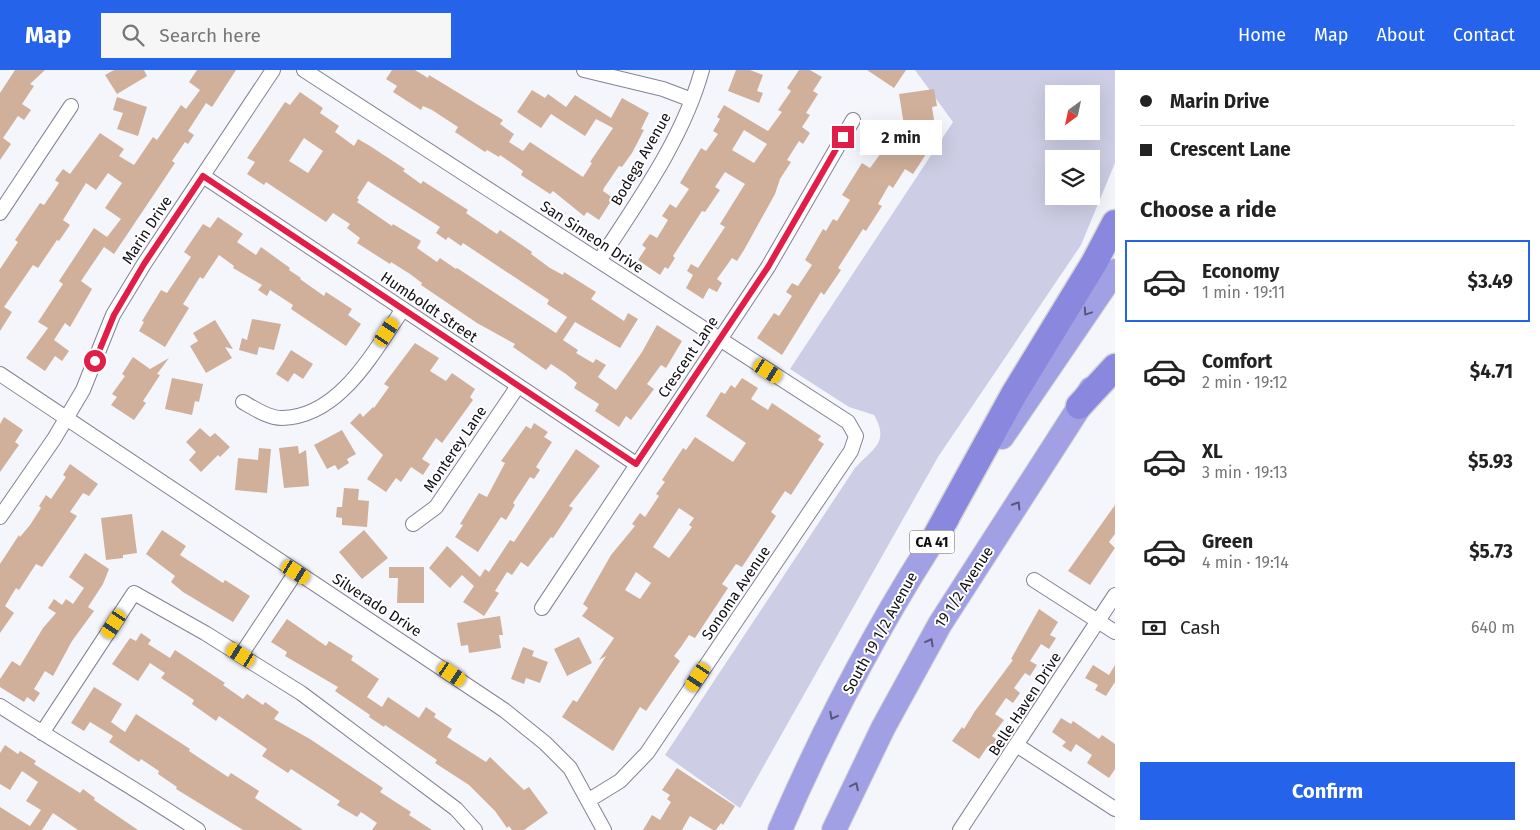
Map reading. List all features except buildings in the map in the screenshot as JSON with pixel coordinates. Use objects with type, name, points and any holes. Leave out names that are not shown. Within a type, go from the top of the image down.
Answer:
[{"type":"highway","points":[[936,536],[1014,394],[1094,263],[1115,223]]},
{"type":"highway","name":"South 19 1/2 Avenue","points":[[780,830],[830,721],[912,573],[1115,272]]},
{"type":"highway","name":"19 1/2 Avenue","points":[[834,830],[883,728],[940,624],[1079,406],[1115,357]]},
{"type":"highway","points":[[1079,406],[1115,367]]},
{"type":"street","name":"Marin Drive","points":[[0,516],[83,390],[114,315],[144,264],[272,70]]},
{"type":"street","name":"San Simeon Drive","points":[[304,70],[848,422],[856,436]]},
{"type":"street","points":[[584,70],[655,87],[692,100]]},
{"type":"street","name":"Bodega Avenue","points":[[599,261],[662,160],[692,100],[702,70]]},
{"type":"street","points":[[0,212],[71,106]]},
{"type":"street","name":"Crescent Lane","points":[[542,608],[768,267],[853,120]]},
{"type":"street","name":"Humboldt Street","points":[[203,176],[636,464]]},
{"type":"street","points":[[243,402],[260,412],[281,418],[306,414],[332,400],[356,376],[403,309]]},
{"type":"street","name":"Silverado Drive","points":[[0,374],[504,710],[546,742],[570,768],[604,830]]},
{"type":"street","name":"Monterey Lane","points":[[413,524],[436,507],[518,386]]},
{"type":"street","name":"Sonoma Avenue","points":[[589,800],[620,781],[648,753],[851,451],[856,436]]},
{"type":"street","points":[[241,655],[296,572]]},
{"type":"street","points":[[1034,580],[1115,632]]},
{"type":"street","points":[[42,733],[134,593],[241,655],[301,694],[456,809],[475,830]]},
{"type":"street","name":"Belle Haven Drive","points":[[960,830],[1018,746],[1115,595]]},
{"type":"street","points":[[0,706],[81,758],[141,792],[198,830]]},
{"type":"street","points":[[1018,746],[1115,809]]},
{"type":"shaded area","points":[[915,70],[1115,70],[1115,163],[1100,199],[1100,150],[1045,150],[1045,205],[1098,205],[1081,245],[938,457],[740,808],[665,755],[855,468],[873,450],[880,439],[879,424],[874,415],[849,407],[790,369],[953,122]]},
{"type":"route","points":[[95,361],[114,315],[144,264],[203,176],[636,464],[768,267],[843,137]]}]
